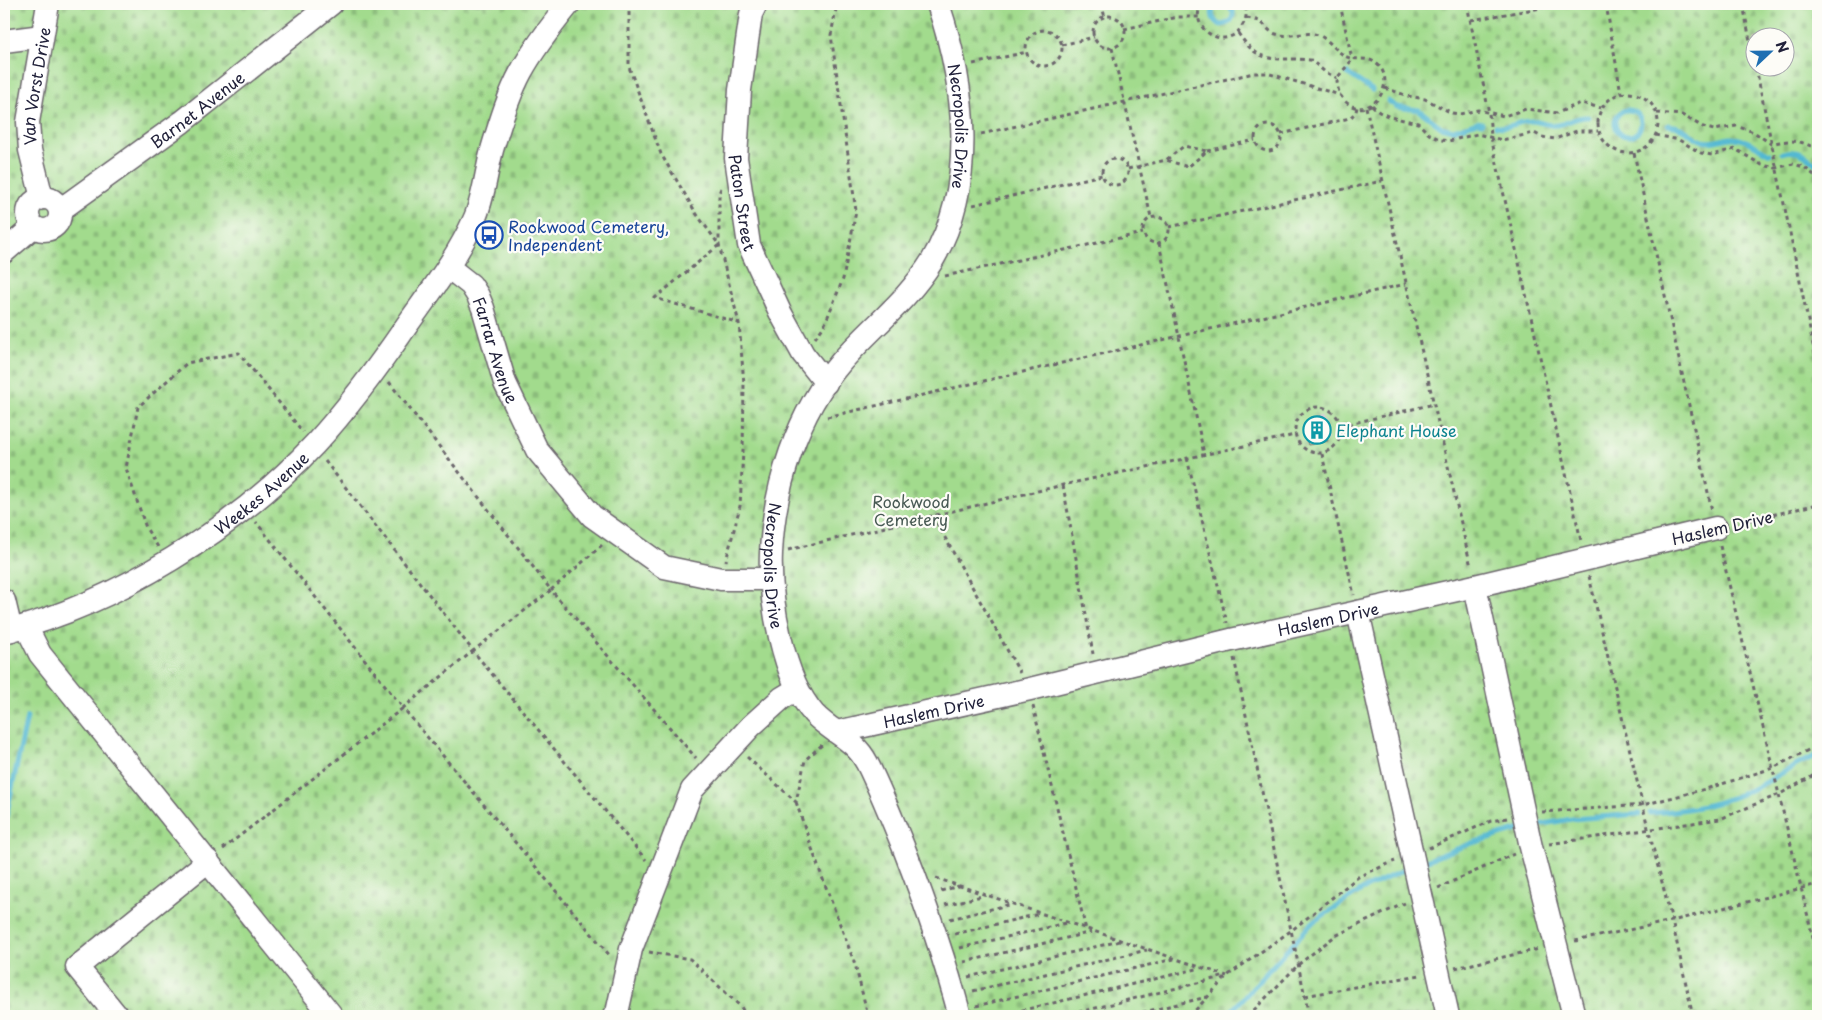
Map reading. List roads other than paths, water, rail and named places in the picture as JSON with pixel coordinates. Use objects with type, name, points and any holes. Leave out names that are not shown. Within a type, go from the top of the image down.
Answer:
[{"type":"street","name":"Van Vorst Drive","points":[[48,4],[29,109],[28,128],[30,150],[51,204]]},
{"type":"street","name":"Barnet Avenue","points":[[4,252],[34,227],[43,231],[53,228],[59,220],[51,204],[182,122],[331,4]]},
{"type":"street","points":[[448,267],[475,219],[494,143],[520,74],[543,37],[569,4]]},
{"type":"street","name":"Paton Street","points":[[756,4],[752,14],[740,90],[736,158],[749,246],[780,312],[803,354],[826,383]]},
{"type":"street","name":"Necropolis Drive","points":[[938,4],[956,68],[962,116],[958,186],[953,209],[932,260],[917,282],[900,303],[840,364],[826,383],[803,423],[786,468],[779,495],[771,554],[771,579],[779,632],[797,689],[816,716],[852,742],[865,760],[889,811],[939,945],[968,1011]]},
{"type":"street","points":[[4,41],[42,36]]},
{"type":"street","name":"Weekes Avenue","points":[[14,629],[98,597],[168,562],[205,538],[245,508],[313,446],[339,417],[378,366],[448,267]]},
{"type":"street","name":"Farrar Avenue","points":[[448,267],[471,286],[478,296],[505,383],[537,450],[592,516],[664,567],[721,579],[771,579]]},
{"type":"street","name":"Haslem Drive","points":[[837,732],[1030,689],[1231,640],[1476,586],[1716,528]]},
{"type":"street","points":[[1476,586],[1531,847],[1574,1016]]},
{"type":"street","points":[[4,601],[14,629],[40,654],[332,1016]]},
{"type":"street","points":[[1358,612],[1448,1016]]},
{"type":"street","points":[[614,1016],[617,1013],[631,949],[692,790],[770,708],[797,689]]},
{"type":"street","points":[[117,1016],[77,967],[208,861]]},
{"type":"waterway","points":[[1218,4],[1213,9],[1212,15],[1215,21],[1221,25],[1231,21],[1233,16],[1233,11],[1227,4]]},
{"type":"waterway","points":[[1348,74],[1372,90]]},
{"type":"waterway","points":[[1388,101],[1397,107],[1419,110],[1441,127],[1453,130],[1477,122],[1482,123]]},
{"type":"waterway","points":[[1628,110],[1637,114],[1641,123],[1637,132],[1628,136],[1619,132],[1615,123],[1619,114],[1628,110]]},
{"type":"waterway","points":[[1496,126],[1510,126],[1531,121],[1555,125],[1588,117]]},
{"type":"waterway","points":[[1668,125],[1680,128],[1707,142],[1730,138],[1741,139],[1770,154]]},
{"type":"waterway","points":[[1782,153],[1797,152],[1806,156],[1818,166]]},
{"type":"waterway","points":[[4,826],[27,717]]},
{"type":"waterway","points":[[1650,813],[1706,806],[1732,798],[1818,755]]},
{"type":"waterway","points":[[1532,826],[1572,819],[1639,814]]},
{"type":"waterway","points":[[1420,863],[1472,843],[1521,829]]},
{"type":"waterway","points":[[1227,1016],[1313,922],[1362,890],[1410,867]]},
{"type":"place","name":"Rookwood Cemetery, Independent","points":[[489,235]]},
{"type":"place","name":"Elephant House","points":[[1317,430]]},
{"type":"park label","name":"Rookwood Cemetery","points":[[911,510]]}]
